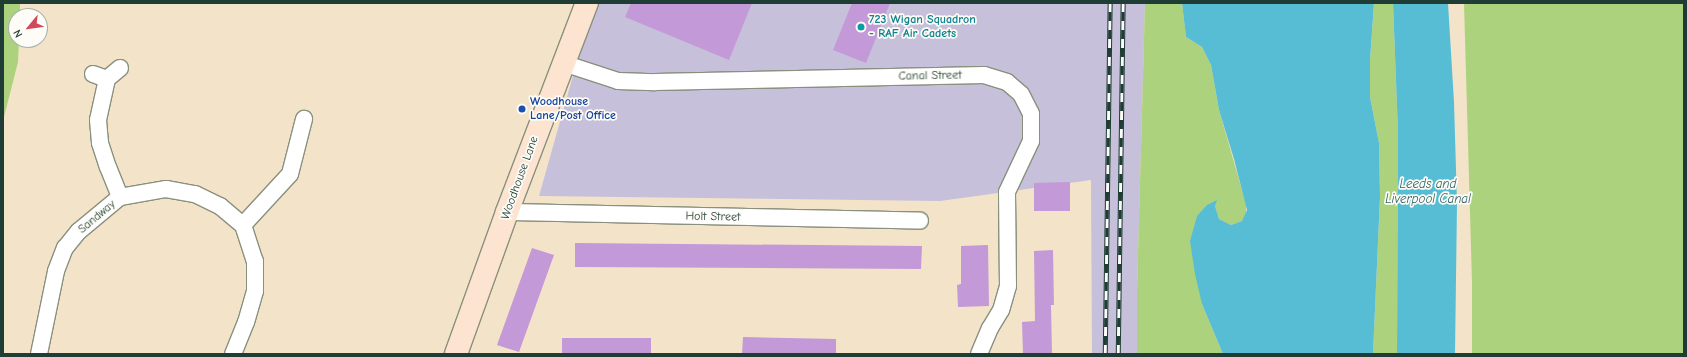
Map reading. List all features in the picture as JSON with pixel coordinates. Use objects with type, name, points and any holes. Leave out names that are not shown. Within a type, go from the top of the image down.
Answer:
[{"type":"main road","name":"Woodhouse Lane","points":[[456,354],[507,212],[587,3]]},
{"type":"street","name":"Canal Street","points":[[563,63],[618,80],[663,82],[984,75],[1007,82],[1021,94],[1031,114],[1031,142],[1007,192],[1008,286],[1001,310],[979,354]]},
{"type":"street","points":[[120,68],[100,76],[98,120],[100,143],[120,197]]},
{"type":"street","points":[[233,354],[246,322],[255,291],[255,261],[243,225],[290,174],[304,119]]},
{"type":"street","name":"Sandway","points":[[38,354],[56,271],[65,248],[79,231],[120,197],[166,189],[195,194],[220,206],[243,225]]},
{"type":"street","name":"Holt Street","points":[[507,212],[920,221]]},
{"type":"shaded area","points":[[596,3],[1145,3],[1137,291],[1137,354],[1092,354],[1091,180],[940,201],[539,196],[589,19]]},
{"type":"green space","points":[[3,3],[20,3],[20,8],[8,8],[8,48],[19,48],[18,62],[3,121]]},
{"type":"green space","points":[[1145,3],[1182,3],[1186,37],[1202,47],[1211,65],[1219,110],[1246,204],[1246,216],[1242,221],[1231,225],[1219,219],[1215,206],[1207,205],[1202,304],[1223,354],[1137,354],[1137,291]]},
{"type":"green space","points":[[1374,3],[1393,3],[1398,132],[1397,354],[1373,354],[1380,197],[1379,143],[1370,97],[1370,60]]},
{"type":"green space","points":[[1464,3],[1684,3],[1684,354],[1472,354],[1472,283]]},
{"type":"water","points":[[1182,3],[1374,3],[1370,60],[1370,97],[1379,143],[1380,197],[1373,354],[1223,354],[1202,304],[1195,274],[1190,241],[1197,216],[1207,205],[1217,200],[1215,206],[1219,219],[1231,225],[1242,221],[1247,210],[1234,159],[1219,110],[1211,65],[1202,47],[1186,37]]},
{"type":"water","name":"Leeds and Liverpool Canal","points":[[1393,3],[1448,3],[1454,102],[1457,204],[1455,354],[1397,354],[1398,132]]},
{"type":"building","points":[[631,3],[752,3],[729,60],[625,17]]},
{"type":"building","name":"723 Wigan Squadron - RAF Air Cadets","points":[[852,3],[890,3],[866,63],[833,50]]},
{"type":"building","points":[[1070,182],[1070,211],[1034,211],[1034,183]]},
{"type":"building","points":[[575,243],[922,246],[921,269],[575,267]]},
{"type":"building","points":[[988,245],[989,306],[958,307],[957,285],[961,284],[961,246]]},
{"type":"building","points":[[532,248],[554,255],[519,352],[497,345]]},
{"type":"building","points":[[1053,250],[1054,305],[1051,305],[1052,354],[1023,354],[1022,322],[1035,321],[1034,251]]},
{"type":"building","points":[[743,337],[836,339],[836,354],[742,354]]},
{"type":"building","points":[[562,338],[651,338],[651,354],[562,354]]},
{"type":"railway","points":[[1105,354],[1110,3]]},
{"type":"railway","points":[[1118,354],[1123,3]]},
{"type":"place","name":"723 Wigan Squadron - RAF Air Cadets","points":[[861,27]]},
{"type":"place","name":"Woodhouse Lane/Post Office","points":[[522,109]]}]
